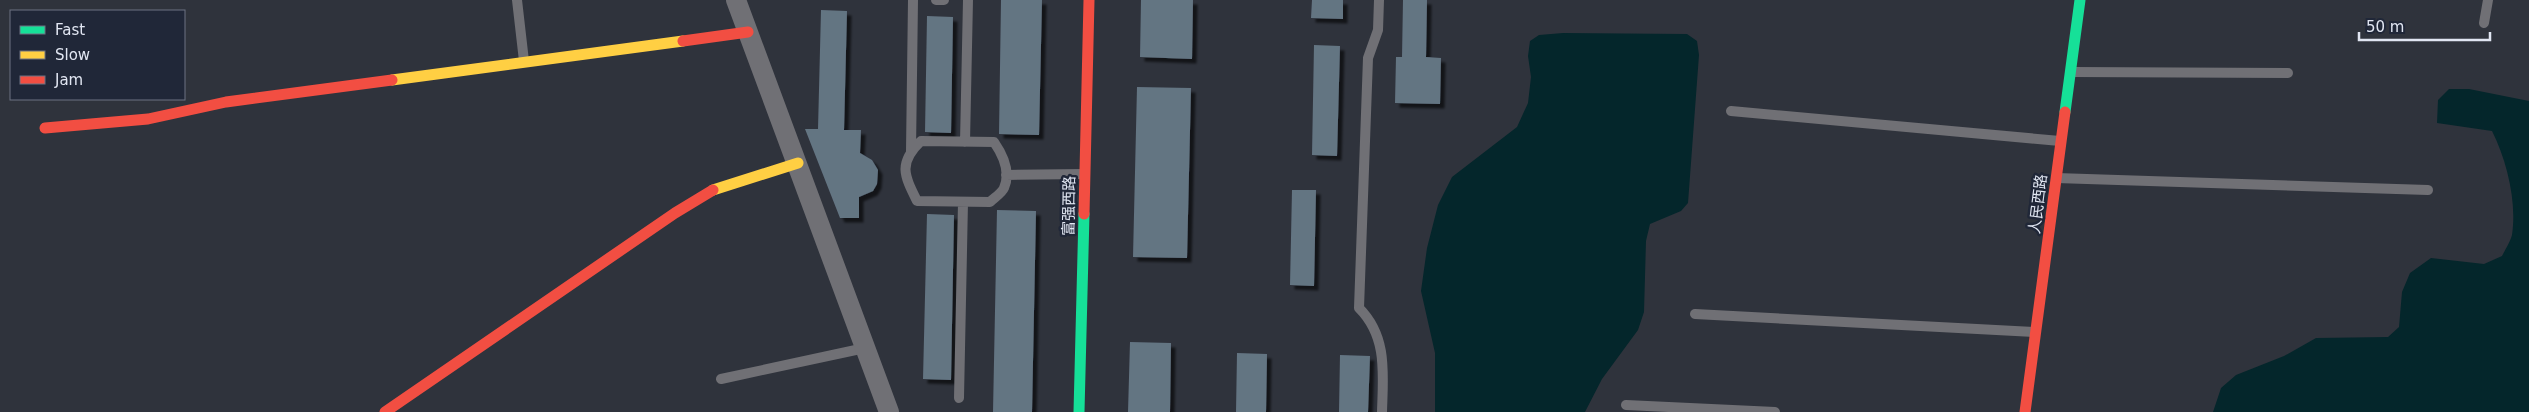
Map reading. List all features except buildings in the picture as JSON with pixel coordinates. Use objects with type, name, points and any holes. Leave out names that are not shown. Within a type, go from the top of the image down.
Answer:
[{"type":"street","points":[[736,0],[889,412]]},
{"type":"street","name":"富强西路","points":[[1079,412],[1089,0]]},
{"type":"street","name":"人民西路","points":[[2026,412],[2080,0]]},
{"type":"street","points":[[44,128],[148,119],[226,102],[748,32]]},
{"type":"street","points":[[386,412],[675,213],[712,190],[798,163]]},
{"type":"lane","points":[[517,0],[524,62]]},
{"type":"lane","points":[[910,150],[921,141],[994,142],[1004,158],[1006,175],[1004,188],[990,202],[917,201],[905,172],[910,150],[913,0]]},
{"type":"lane","points":[[936,0],[944,0]]},
{"type":"lane","points":[[965,142],[968,0]]},
{"type":"lane","points":[[1378,0],[1378,30],[1368,58],[1359,308],[1370,319],[1383,356],[1382,412]]},
{"type":"lane","points":[[2484,23],[2488,0]]},
{"type":"lane","points":[[2070,72],[2288,73]]},
{"type":"lane","points":[[1731,111],[2061,141]]},
{"type":"lane","points":[[1006,175],[1085,174]]},
{"type":"lane","points":[[2056,178],[2428,190]]},
{"type":"lane","points":[[959,398],[963,202]]},
{"type":"lane","points":[[1695,314],[2036,332]]},
{"type":"lane","points":[[721,379],[865,348]]},
{"type":"lane","points":[[1626,405],[1775,412]]},
{"type":"shaded area","points":[[1563,33],[1687,34],[1697,41],[1699,55],[1688,203],[1681,211],[1650,224],[1646,241],[1644,312],[1638,330],[1602,379],[1585,412],[1435,412],[1435,353],[1421,291],[1427,248],[1438,205],[1452,177],[1517,127],[1528,103],[1531,77],[1528,56],[1530,41],[1539,35]]},
{"type":"shaded area","points":[[2449,89],[2469,89],[2529,101],[2529,412],[2213,412],[2221,388],[2236,375],[2284,356],[2316,338],[2388,337],[2399,327],[2402,292],[2410,273],[2431,258],[2484,264],[2502,256],[2512,235],[2513,209],[2510,182],[2502,155],[2492,131],[2437,123],[2438,100]]},
{"type":"traffic: fast","points":[[2065,112],[2080,0]]},
{"type":"traffic: fast","points":[[1079,412],[1084,214]]},
{"type":"traffic: slow","points":[[392,80],[683,41]]},
{"type":"traffic: slow","points":[[713,190],[798,163]]},
{"type":"traffic: jam","points":[[1084,214],[1089,0]]},
{"type":"traffic: jam","points":[[683,41],[748,32]]},
{"type":"traffic: jam","points":[[45,128],[148,119],[226,102],[392,80]]},
{"type":"traffic: jam","points":[[2025,412],[2065,112]]},
{"type":"traffic: jam","points":[[385,412],[675,213],[713,190]]}]
